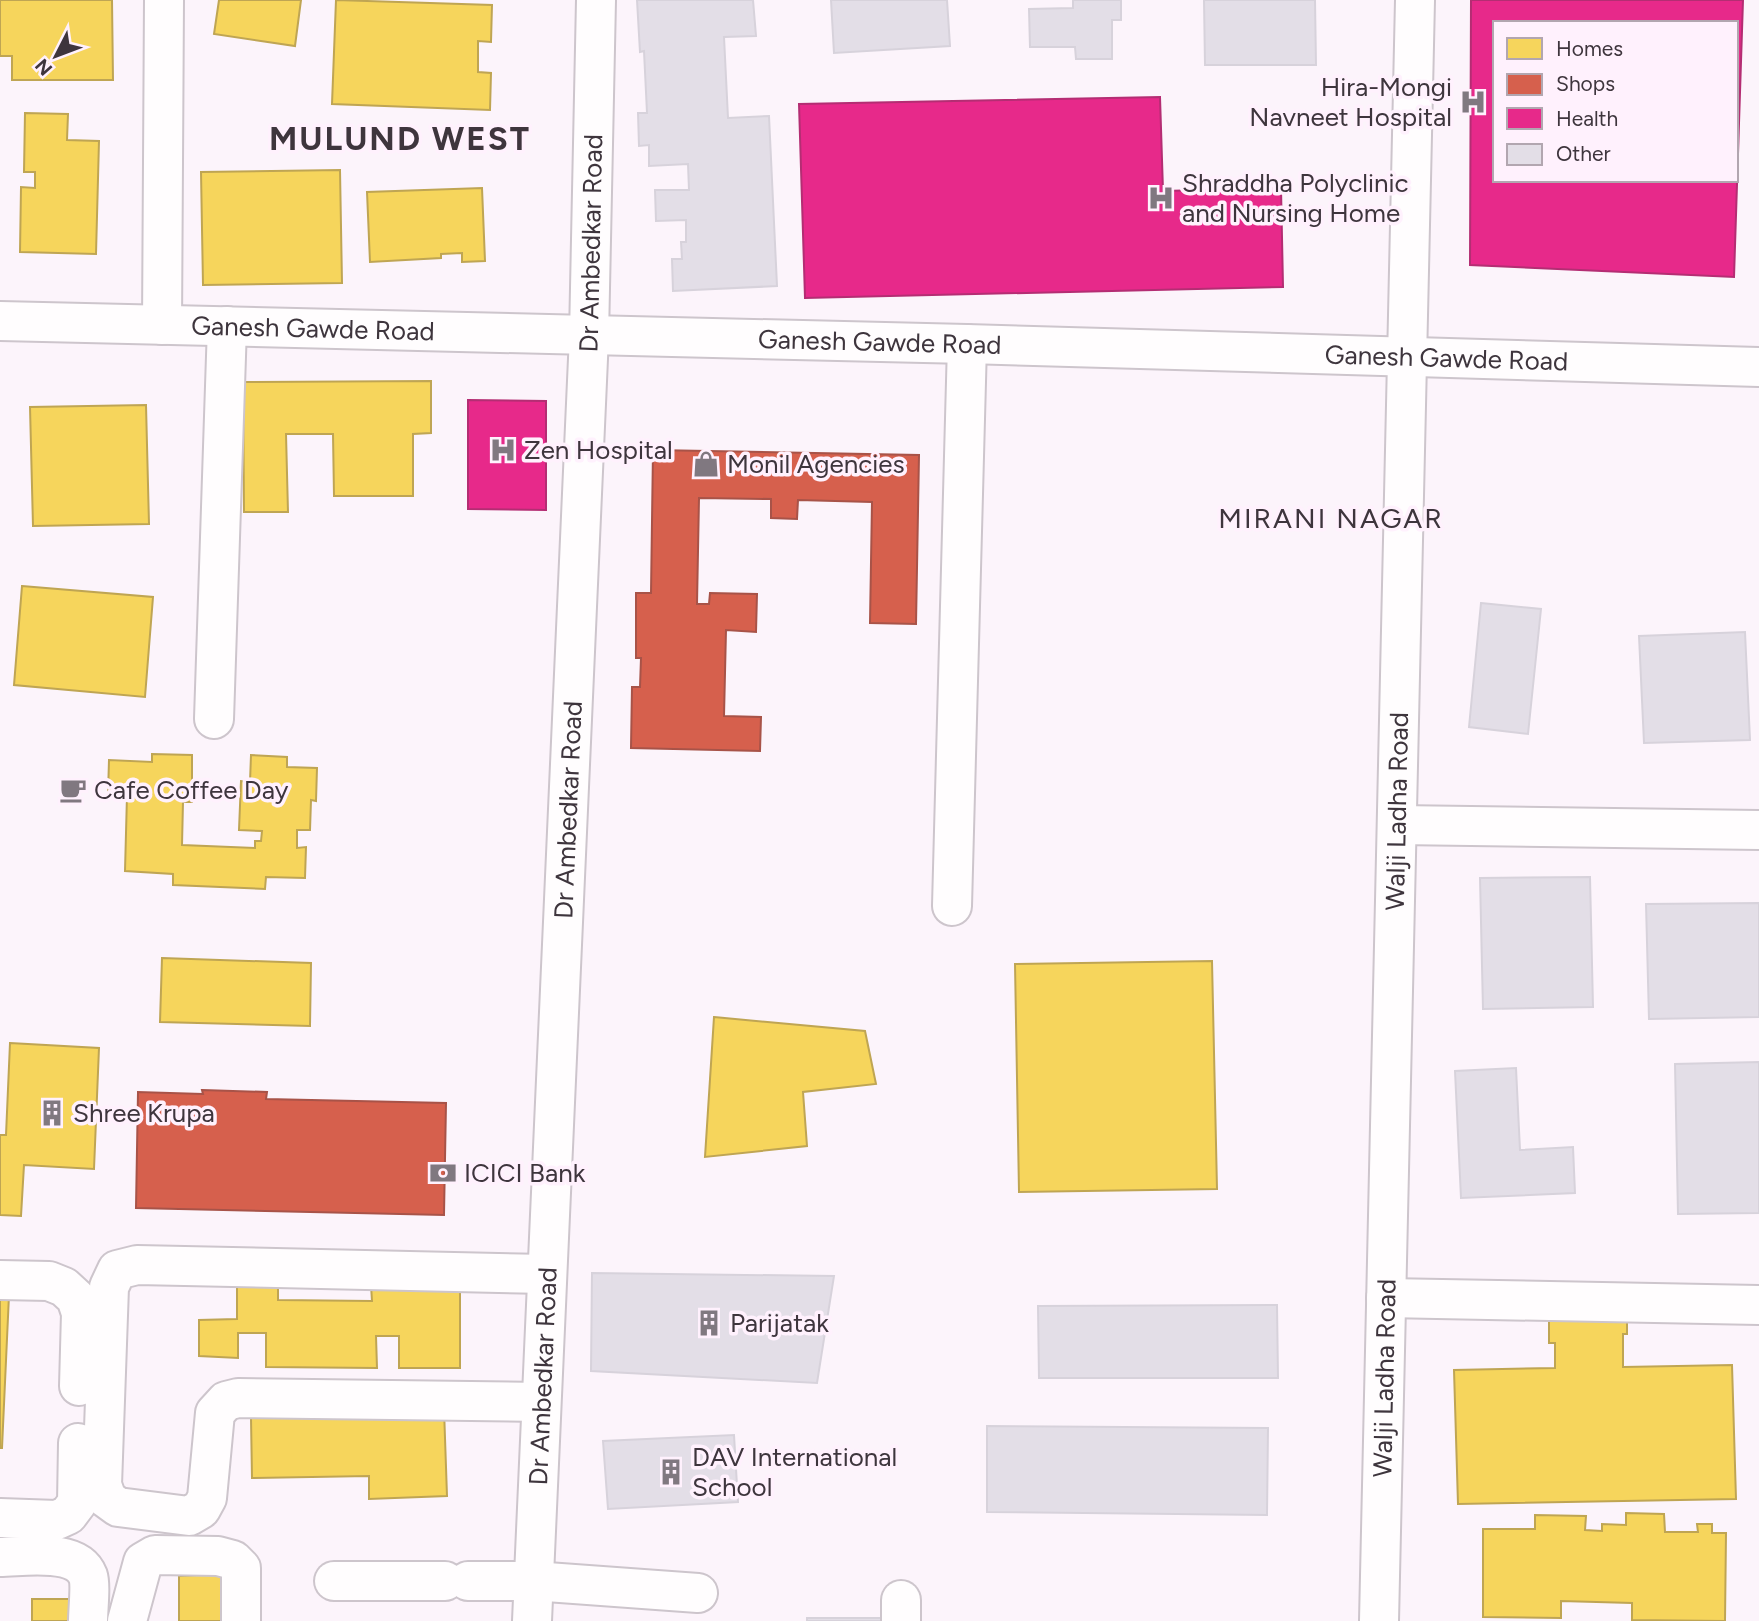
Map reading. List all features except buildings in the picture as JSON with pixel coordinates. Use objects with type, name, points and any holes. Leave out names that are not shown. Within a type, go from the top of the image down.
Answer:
[{"type":"street","points":[[162,325],[164,0]]},
{"type":"street","name":"Dr Ambedkar Road","points":[[532,1621],[589,336],[596,0]]},
{"type":"street","name":"Walji Ladha Road","points":[[1379,1621],[1415,0]]},
{"type":"street","name":"Ganesh Gawde Road","points":[[0,321],[967,344],[1759,367]]},
{"type":"street","points":[[214,719],[227,326]]},
{"type":"street","points":[[953,906],[967,344]]},
{"type":"street","points":[[1397,825],[1759,830]]},
{"type":"street","points":[[541,1402],[238,1398],[226,1401],[215,1413],[206,1498],[201,1509],[189,1516],[118,1507],[107,1499],[102,1485],[109,1287],[117,1270],[137,1265],[547,1274]]},
{"type":"street","points":[[0,1280],[49,1281],[64,1287],[76,1298],[81,1313],[77,1503],[68,1515],[57,1521],[0,1518]]},
{"type":"street","points":[[1386,1298],[1759,1306]]},
{"type":"street","points":[[127,1621],[143,1562],[155,1555],[218,1556],[233,1560],[241,1568],[241,1621]]},
{"type":"street","points":[[0,1557],[64,1556],[79,1565],[88,1576],[88,1621]]},
{"type":"street","points":[[334,1581],[534,1581],[698,1593]]},
{"type":"place","name":"Hira-Mongi Navneet Hospital","points":[[1473,102]]},
{"type":"place","name":"Shraddha Polyclinic and Nursing Home","points":[[1161,198]]},
{"type":"place","name":"Zen Hospital","points":[[503,450]]},
{"type":"place","name":"Monil Agencies","points":[[706,464]]},
{"type":"place","name":"Cafe Coffee Day","points":[[73,790]]},
{"type":"place","name":"Shree Krupa","points":[[52,1113]]},
{"type":"place","name":"ICICI Bank","points":[[443,1173]]},
{"type":"place","name":"Parijatak","points":[[709,1323]]},
{"type":"place","name":"DAV International School","points":[[671,1472]]},
{"type":"district","name":"MULUND WEST","points":[[400,138]]},
{"type":"district","name":"MIRANI NAGAR","points":[[1331,518]]}]
